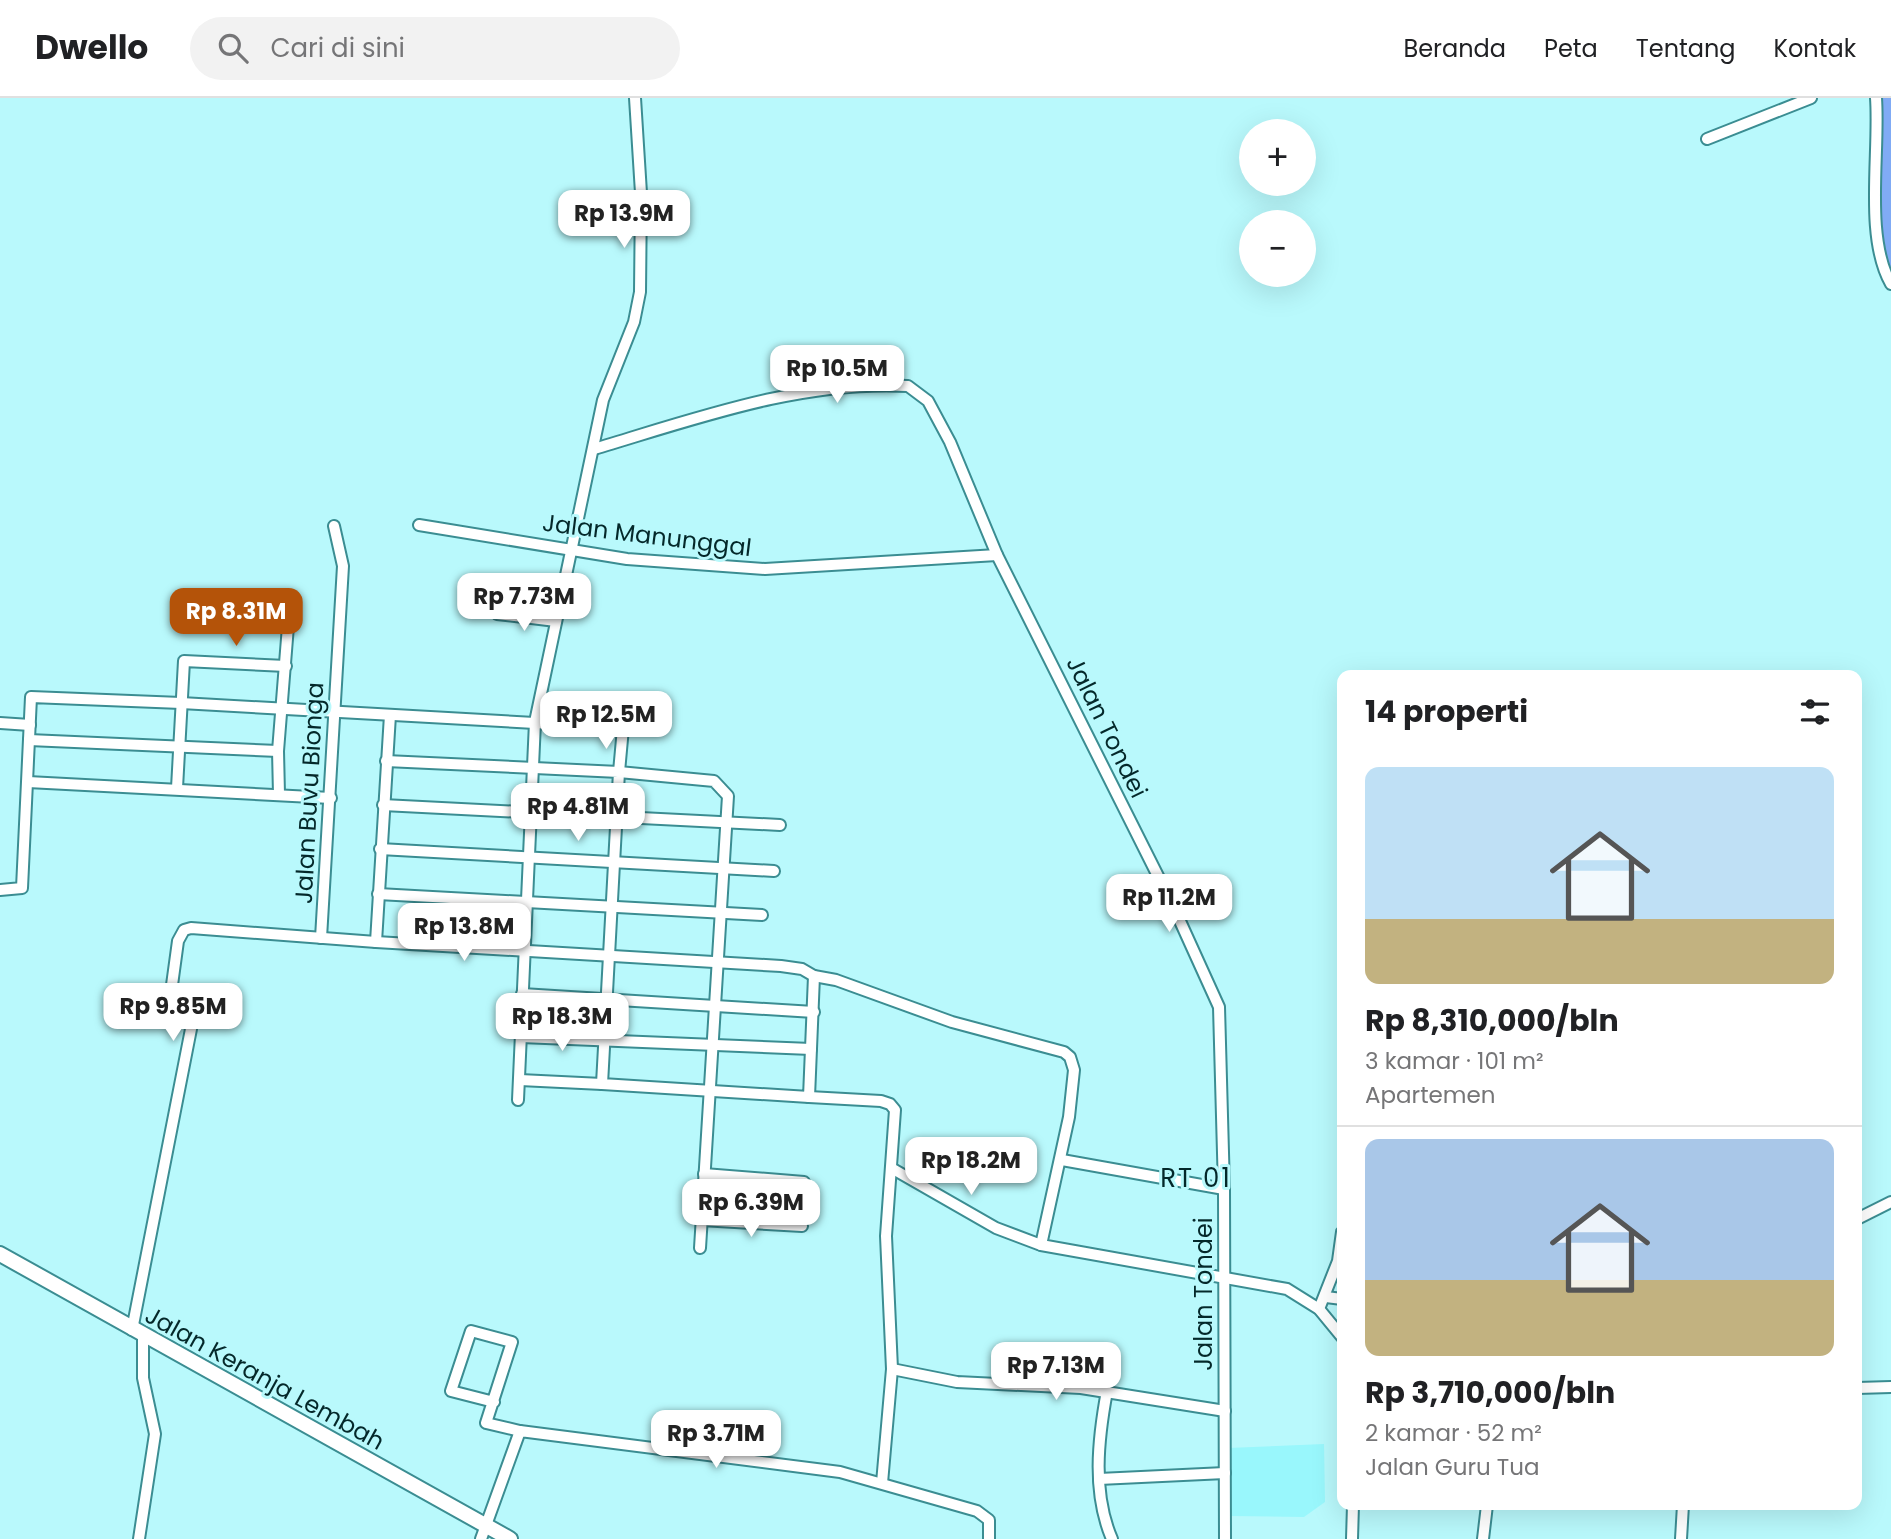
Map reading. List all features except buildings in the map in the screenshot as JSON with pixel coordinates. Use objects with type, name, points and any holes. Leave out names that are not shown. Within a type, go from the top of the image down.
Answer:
[{"type":"main road","name":"Jalan Keranja Lembah","points":[[0,1254],[484,1532],[510,1539]]},
{"type":"street","points":[[518,1101],[535,722],[603,400],[634,322],[640,292],[640,193],[635,98]]},
{"type":"street","points":[[1707,139],[1811,98]]},
{"type":"street","points":[[1876,98],[1877,241],[1882,269],[1891,284]]},
{"type":"street","name":"Jalan Tondei","points":[[594,449],[769,400],[856,387],[908,386],[928,401],[950,442],[997,555],[1175,910],[1218,1002],[1224,1189],[1225,1539]]},
{"type":"street","name":"Jalan Manunggal","points":[[419,525],[627,559],[765,569],[997,555]]},
{"type":"street","name":"Jalan Buvu Bionga","points":[[321,938],[343,566],[334,526]]},
{"type":"street","points":[[497,614],[556,621]]},
{"type":"street","points":[[279,794],[278,751],[288,626]]},
{"type":"street","points":[[177,788],[184,661],[286,666]]},
{"type":"street","points":[[0,890],[22,888],[31,697],[623,728],[603,1084]]},
{"type":"street","points":[[376,942],[390,715]]},
{"type":"street","points":[[0,723],[30,725]]},
{"type":"street","points":[[29,740],[278,751]]},
{"type":"street","points":[[386,761],[619,772],[714,781],[728,796],[722,912],[715,960],[700,1248]]},
{"type":"street","points":[[28,782],[331,798]]},
{"type":"street","points":[[383,805],[531,810],[780,825]]},
{"type":"street","points":[[380,849],[724,866],[774,871]]},
{"type":"street","points":[[378,894],[762,915]]},
{"type":"street","points":[[139,1539],[155,1434],[137,1333],[191,1029],[188,1021],[171,1014],[169,1007],[180,935],[191,928],[523,951],[715,960],[803,969],[814,976],[836,980],[952,1022],[1064,1052],[1070,1057],[1074,1070],[1062,1160],[1041,1245]]},
{"type":"street","points":[[809,1097],[814,976]]},
{"type":"street","points":[[522,994],[814,1012]]},
{"type":"street","points":[[521,1037],[811,1049]]},
{"type":"street","points":[[520,1080],[871,1100],[890,1104],[895,1117],[886,1236],[892,1369],[882,1483]]},
{"type":"street","points":[[1062,1160],[1224,1189]]},
{"type":"street","points":[[893,1169],[996,1228],[1041,1245],[1287,1289],[1319,1309],[1337,1330]]},
{"type":"street","points":[[704,1174],[804,1182]]},
{"type":"street","points":[[1862,1216],[1891,1202]]},
{"type":"street","points":[[701,1220],[803,1226]]},
{"type":"street","points":[[1319,1309],[1337,1269]]},
{"type":"street","points":[[1326,1297],[1337,1298]]},
{"type":"street","points":[[494,1402],[451,1391],[471,1331],[513,1342],[494,1402],[486,1423],[520,1431],[785,1462],[882,1483],[977,1511],[989,1520],[989,1539]]},
{"type":"street","points":[[892,1369],[968,1384],[1107,1391],[1225,1411]]},
{"type":"street","points":[[1862,1388],[1891,1387]]},
{"type":"street","points":[[1107,1391],[1098,1440],[1099,1479],[1112,1539]]},
{"type":"street","points":[[484,1532],[520,1431]]},
{"type":"street","points":[[1099,1479],[1225,1473]]},
{"type":"street","points":[[1352,1539],[1353,1510]]},
{"type":"street","points":[[1483,1539],[1486,1510]]},
{"type":"street","points":[[1681,1539],[1683,1510]]},
{"type":"shaded area","points":[[1324,1444],[1325,1502],[1304,1517],[1229,1516],[1228,1448]]},
{"type":"waterway","points":[[1890,98],[1888,245],[1891,260]]},
{"type":"district","name":"RT 01","points":[[1196,1178]]}]
